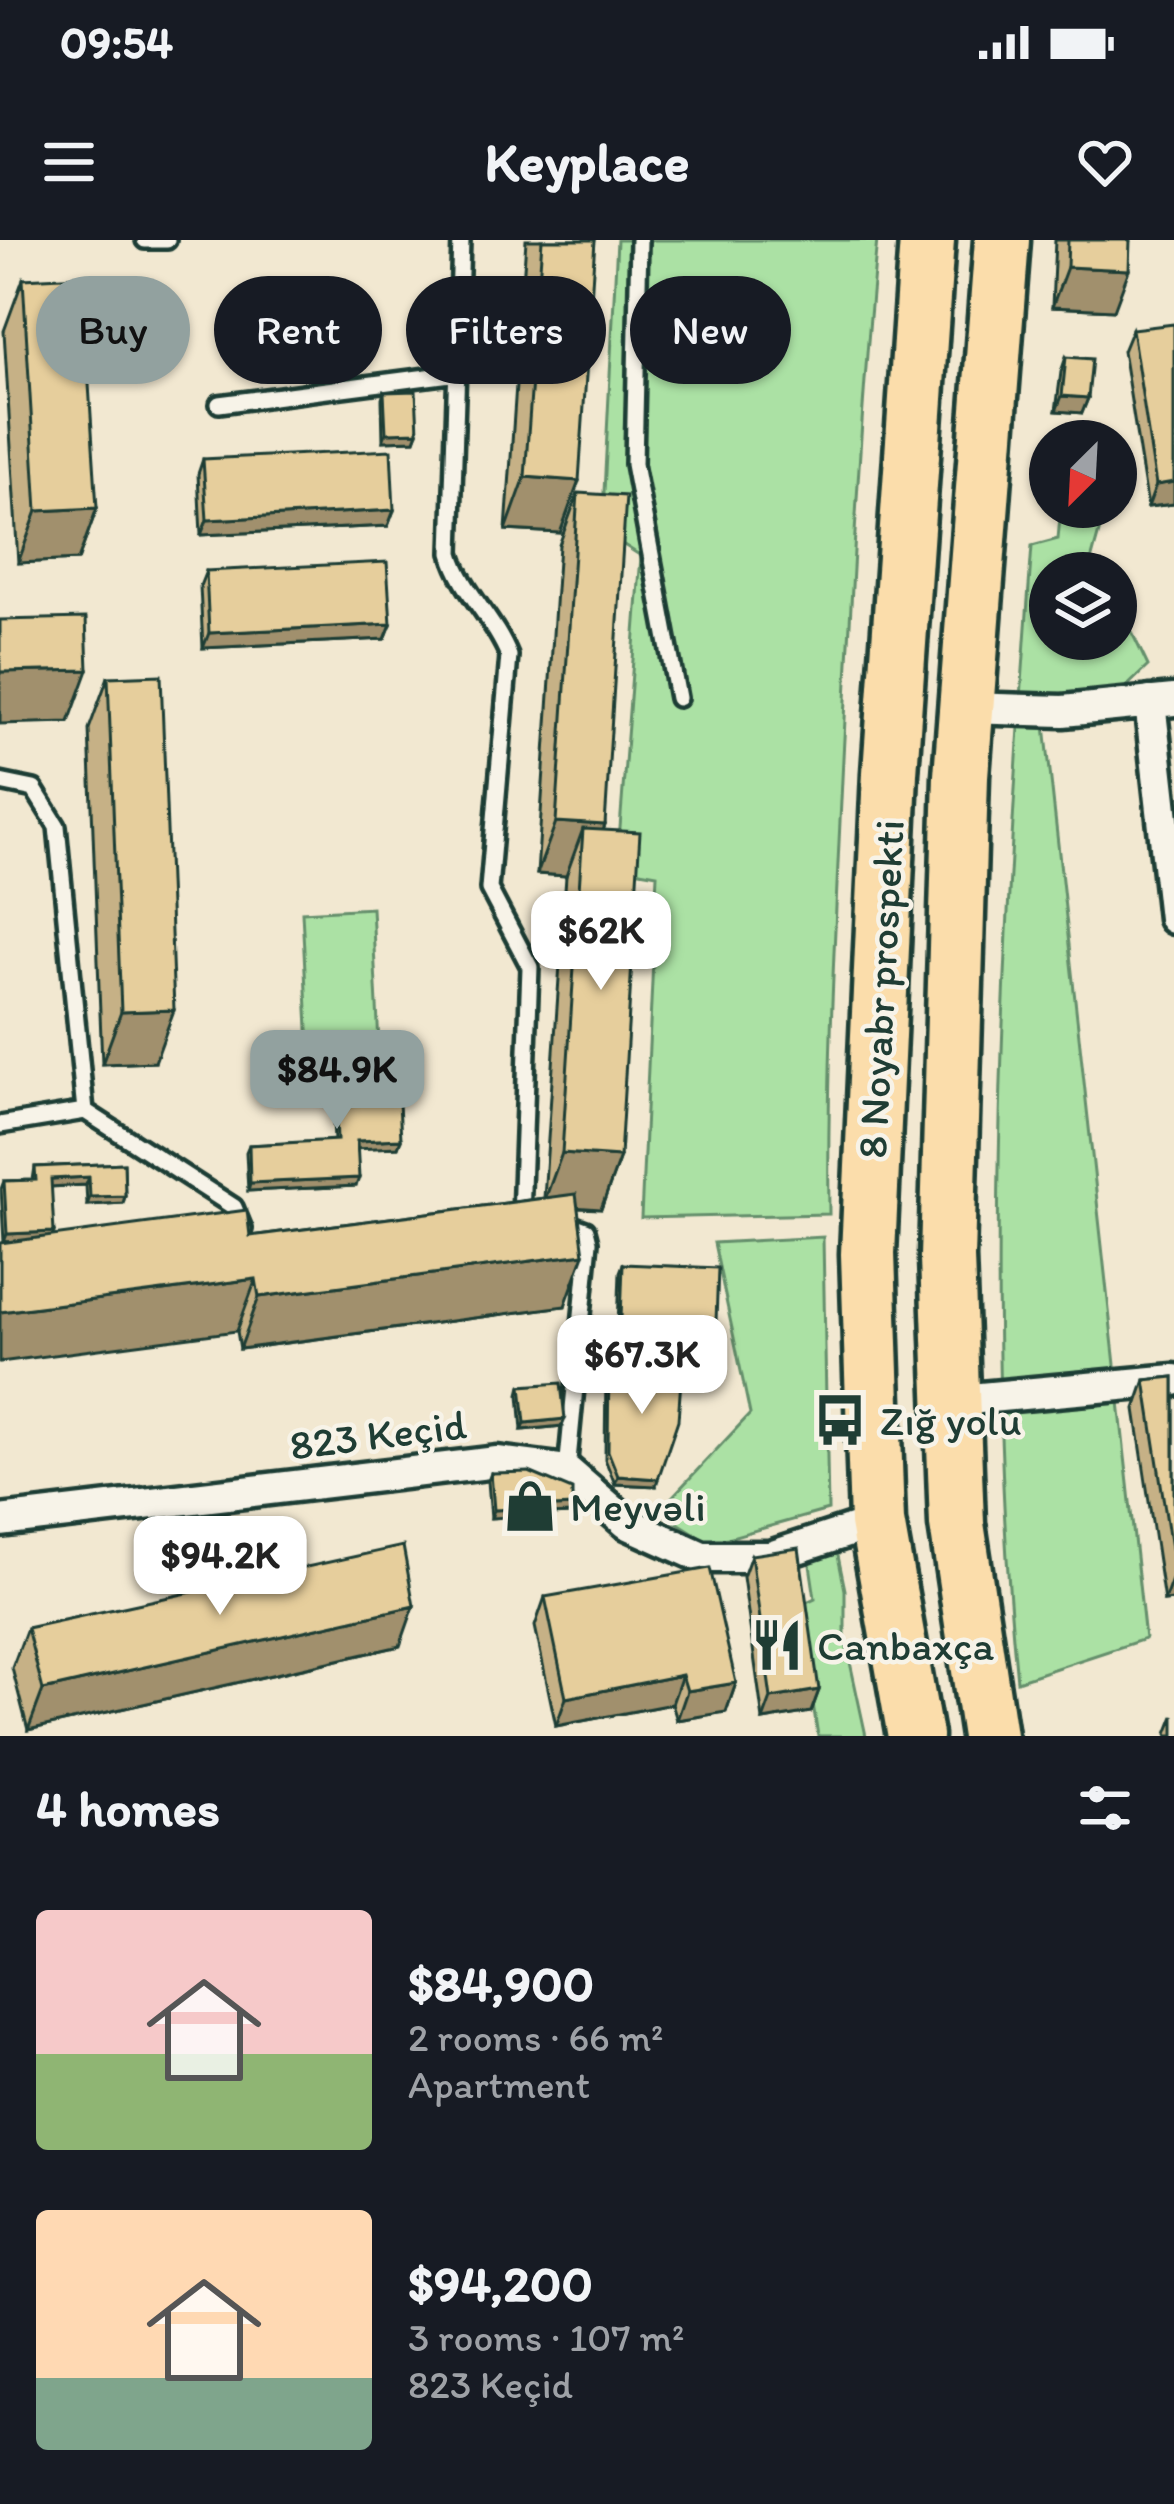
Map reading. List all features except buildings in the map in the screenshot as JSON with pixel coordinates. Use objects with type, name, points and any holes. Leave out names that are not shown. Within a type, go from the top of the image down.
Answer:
[{"type":"highway","name":"8 Noyabr prospekti","points":[[915,1736],[878,1522],[868,1254],[890,773],[927,240]]},
{"type":"highway","name":"8 Noyabr prospekti","points":[[989,1736],[956,1524],[946,1258],[966,708],[1002,240]]},
{"type":"street","points":[[966,708],[1063,711],[1162,701],[1174,918]]},
{"type":"street","points":[[948,1401],[1174,1380]]},
{"type":"street","name":"823 Keçid","points":[[0,1520],[497,1462],[567,1471]]},
{"type":"street","points":[[567,1471],[627,1523],[702,1557],[770,1557],[878,1522]]},
{"type":"lane","points":[[145,240],[167,240]]},
{"type":"lane","points":[[460,276],[461,240]]},
{"type":"lane","points":[[639,240],[634,464],[678,698]]},
{"type":"lane","points":[[219,404],[406,381]]},
{"type":"lane","points":[[458,384],[451,553],[458,578],[498,628],[509,656],[489,889],[500,915],[523,945],[530,967],[521,1217]]},
{"type":"lane","points":[[0,782],[34,788],[57,826],[85,1111]]},
{"type":"lane","points":[[0,1125],[85,1111],[234,1207],[247,1244],[224,1246]]},
{"type":"lane","points":[[501,1219],[571,1223],[586,1230],[590,1242],[567,1471]]},
{"type":"green space","points":[[617,240],[877,240],[843,758],[829,1214],[641,1218],[657,874],[617,867],[641,556],[602,531]]},
{"type":"green space","points":[[1059,528],[1100,528],[1093,552],[1032,552],[1032,546],[1058,539]]},
{"type":"green space","points":[[1029,591],[1029,660],[1137,660],[1137,643],[1148,666],[1120,693],[1042,698],[1145,1639],[1017,1681],[1006,1541],[998,1256],[1013,828]]},
{"type":"green space","points":[[372,908],[379,1044],[309,1048],[302,912]]},
{"type":"green space","points":[[823,1237],[828,1510],[710,1543],[659,1511],[750,1414],[714,1243]]},
{"type":"green space","points":[[837,1551],[845,1590],[845,1639],[866,1736],[818,1736],[798,1606],[815,1598],[809,1558]]},
{"type":"place","name":"Zığ yolu","points":[[840,1420]]},
{"type":"place","name":"Meyvəli","points":[[530,1506]]},
{"type":"place","name":"Canbaxça","points":[[777,1645]]}]
